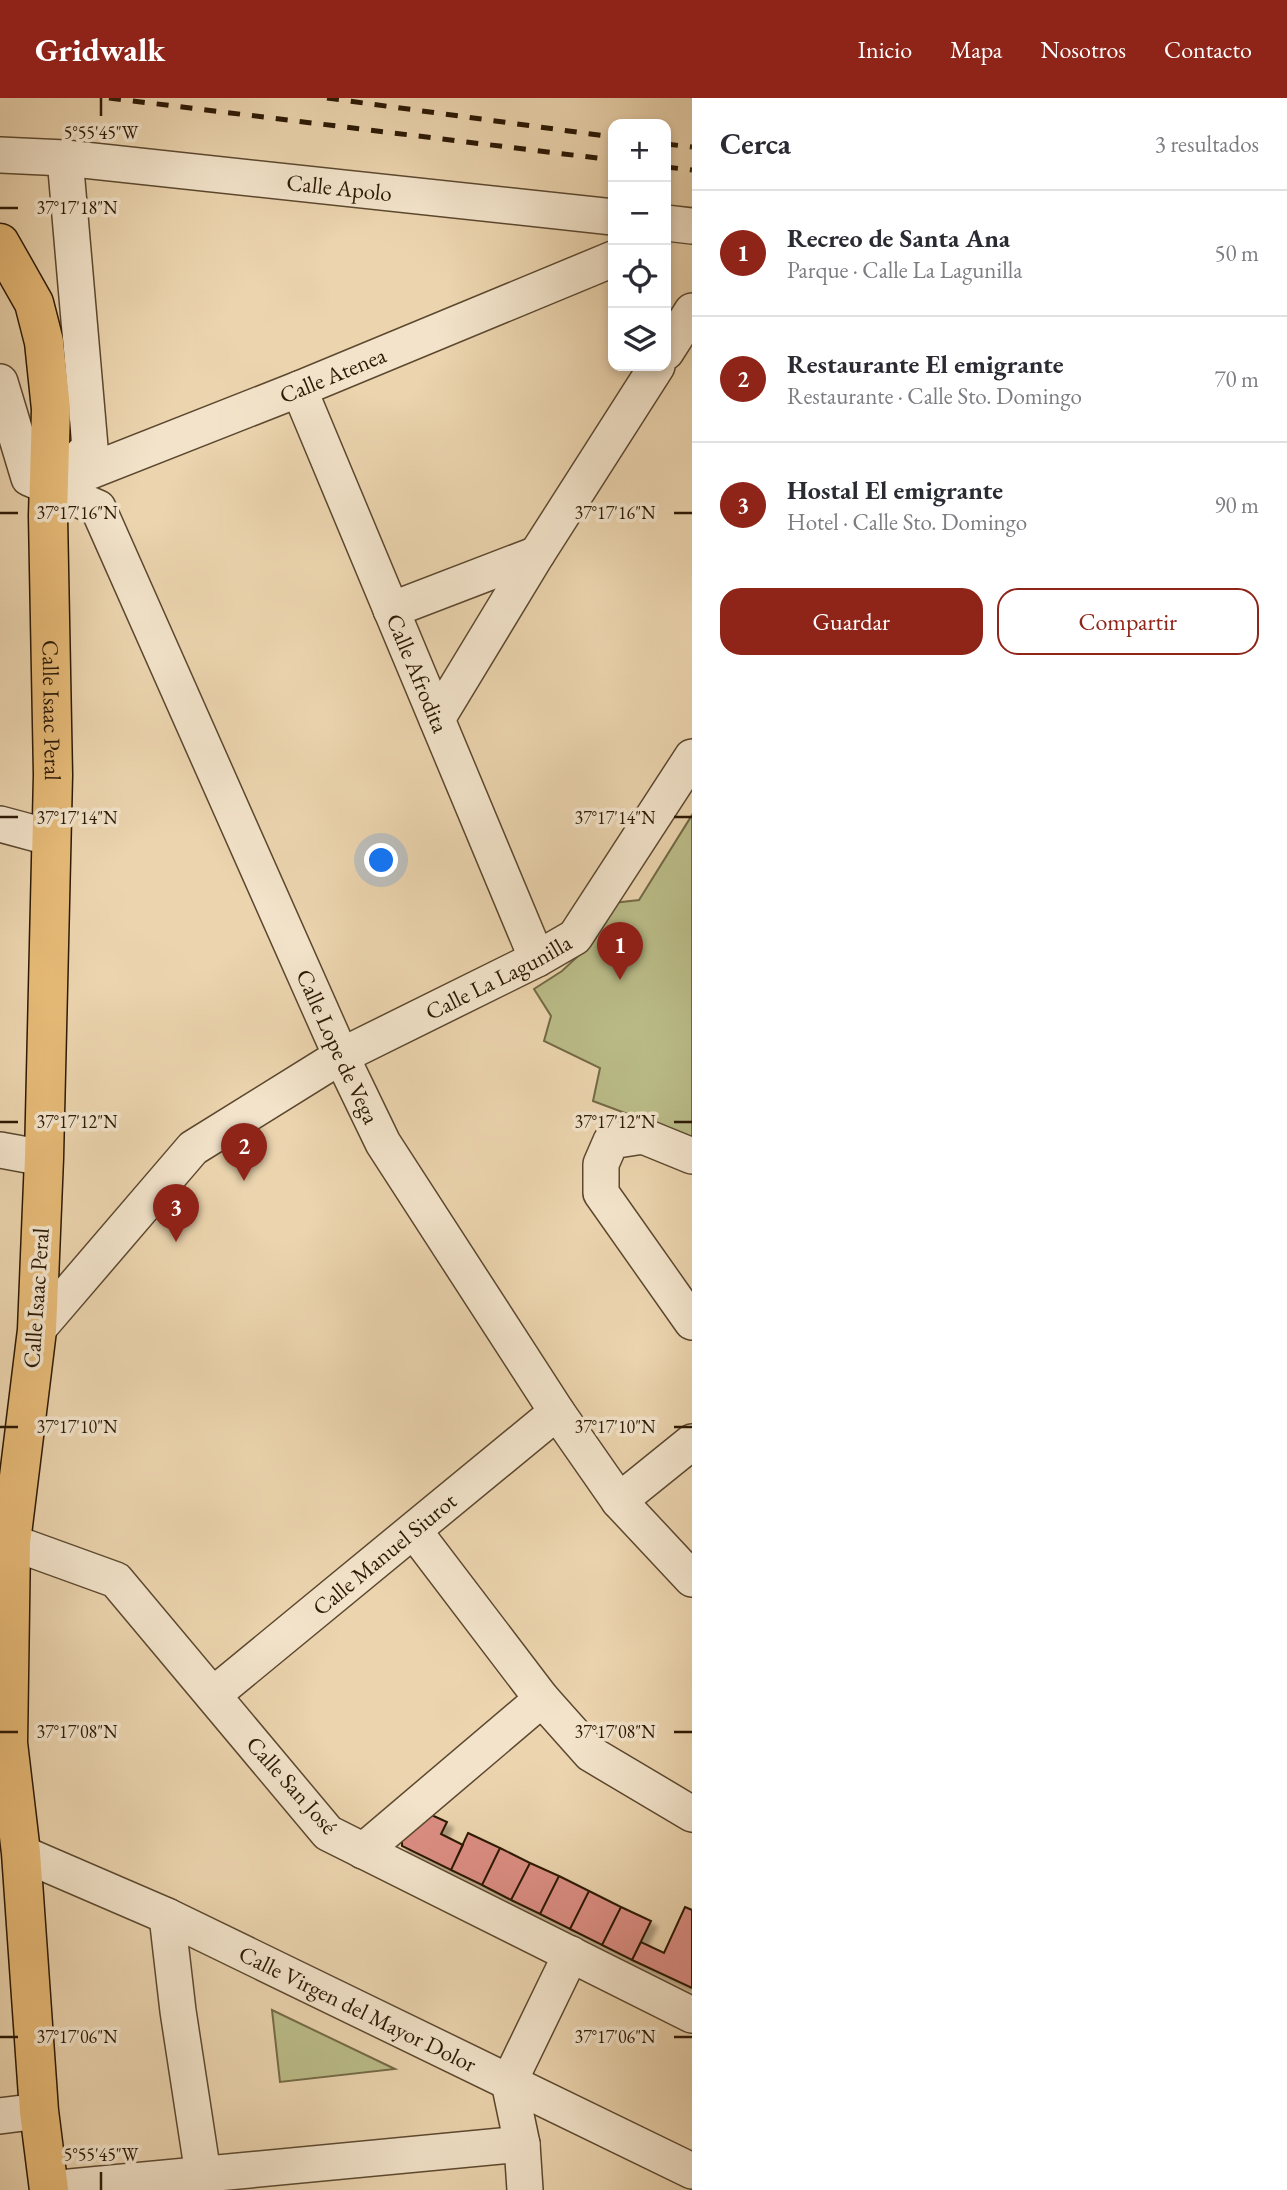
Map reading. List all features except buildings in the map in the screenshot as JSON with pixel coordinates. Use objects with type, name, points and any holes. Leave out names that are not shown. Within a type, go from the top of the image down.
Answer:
[{"type":"main road","name":"Calle Isaac Peral","points":[[0,243],[34,303],[44,342],[51,409],[48,516],[53,775],[44,1158],[37,1330],[11,1542],[8,1743],[21,1853],[39,2111],[49,2190]]},
{"type":"street","name":"Calle Apolo","points":[[0,155],[65,158],[608,217]]},
{"type":"street","points":[[0,382],[29,478],[50,487],[90,447],[65,158]]},
{"type":"street","points":[[606,262],[608,217]]},
{"type":"street","name":"Calle Atenea","points":[[50,487],[606,262]]},
{"type":"street","points":[[671,344],[692,311]]},
{"type":"street","points":[[437,719],[537,554],[654,371]]},
{"type":"street","name":"Calle Afrodita","points":[[299,388],[537,959]]},
{"type":"street","name":"Calle Lope de Vega","points":[[50,487],[98,508],[341,1056],[383,1143],[557,1412],[619,1501],[692,1579]]},
{"type":"street","points":[[391,610],[537,554]]},
{"type":"street","name":"Calle La Lagunilla","points":[[37,1330],[193,1148],[341,1056],[537,959],[575,937],[692,757]]},
{"type":"street","points":[[0,824],[52,838]]},
{"type":"street","points":[[692,1156],[643,1136],[611,1141],[601,1164],[601,1193],[692,1322]]},
{"type":"street","points":[[0,1150],[44,1158]]},
{"type":"street","name":"Calle Manuel Siurot","points":[[213,1695],[557,1412]]},
{"type":"street","points":[[619,1501],[692,1442]]},
{"type":"street","points":[[414,1531],[542,1699],[591,1754],[692,1814]]},
{"type":"street","name":"Calle San José","points":[[11,1542],[116,1580],[328,1833],[692,2015]]},
{"type":"street","points":[[363,1851],[542,1699]]},
{"type":"street","name":"Calle Virgen del Mayor Dolor","points":[[21,1853],[167,1916],[692,2171]]},
{"type":"street","points":[[167,1916],[202,2174]]},
{"type":"street","points":[[524,2190],[522,2144],[509,2082],[571,1954]]},
{"type":"street","points":[[0,2116],[39,2111]]},
{"type":"street","points":[[49,2190],[522,2144]]},
{"type":"green space","points":[[692,815],[692,1138],[593,1101],[600,1068],[544,1041],[551,1016],[534,989],[562,971],[590,945],[613,903],[639,900]]},
{"type":"green space","points":[[272,2010],[395,2069],[280,2082]]},
{"type":"railway","points":[[109,98],[608,159]]},
{"type":"railway","points":[[327,98],[608,136]]},
{"type":"railway","points":[[671,145],[692,147]]},
{"type":"railway","points":[[671,168],[692,170]]},
{"type":"place","name":"Recreo de Santa Ana","points":[[620,980]]},
{"type":"place","name":"Restaurante El emigrante","points":[[244,1181]]},
{"type":"place","name":"Hostal El emigrante","points":[[176,1242]]}]
